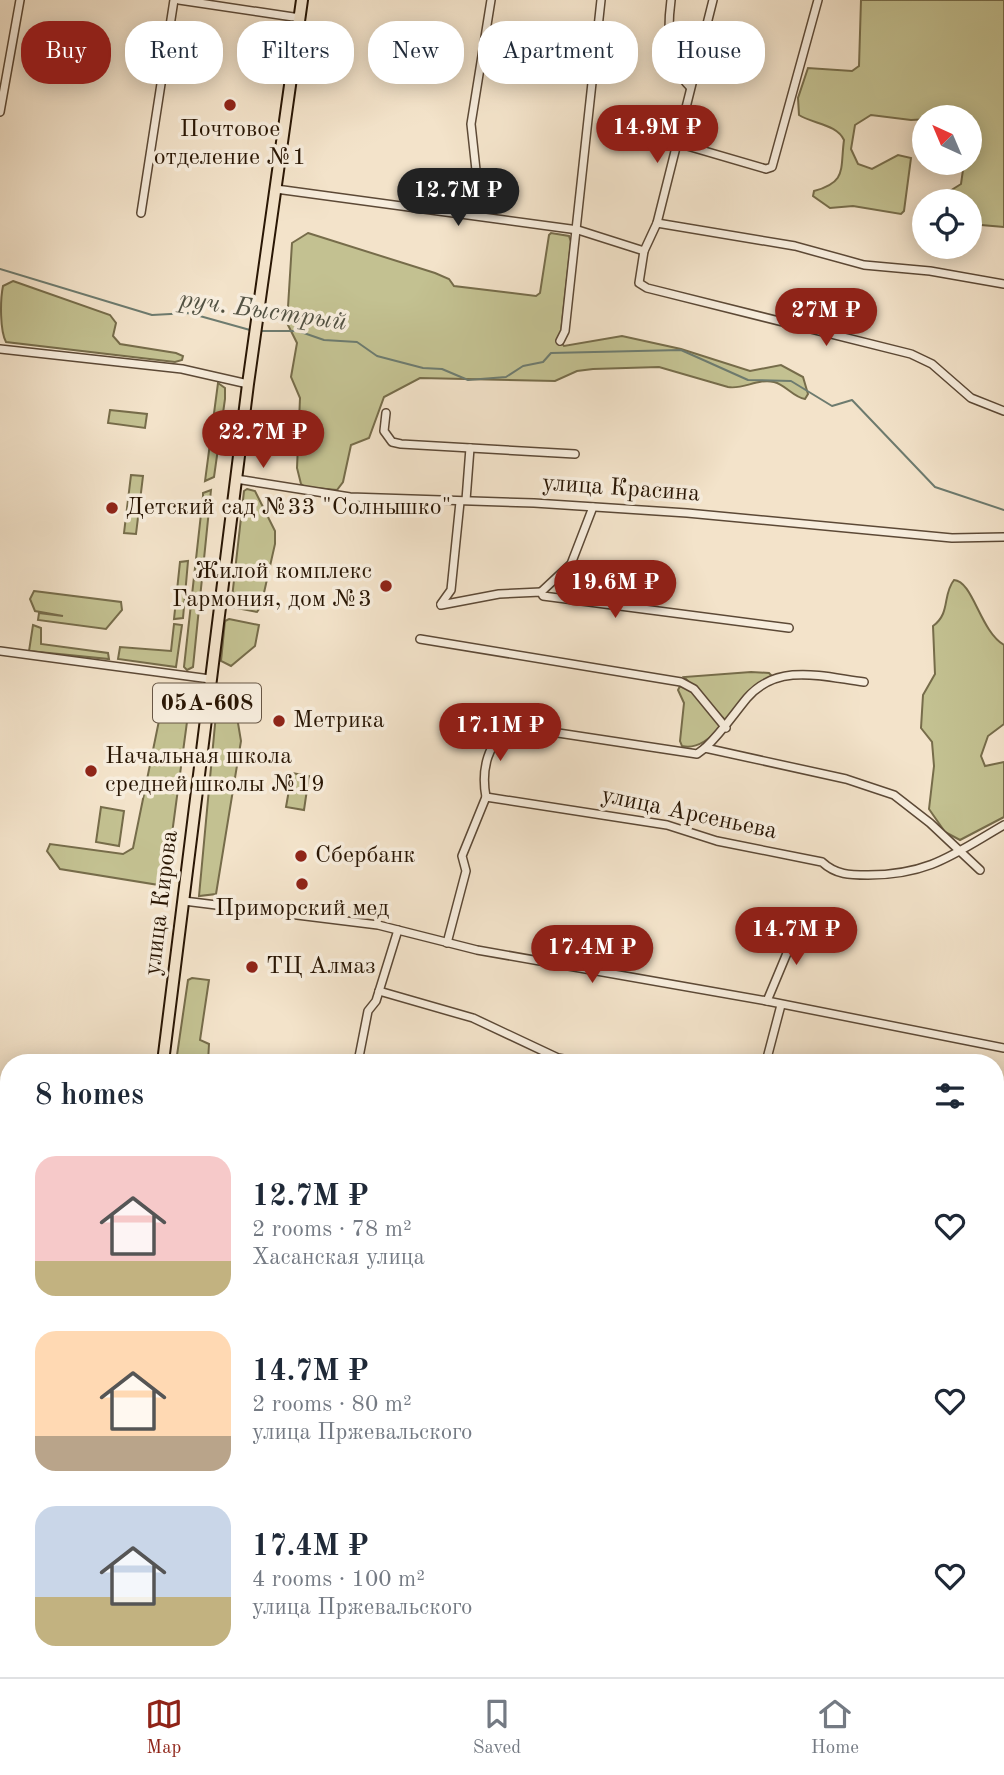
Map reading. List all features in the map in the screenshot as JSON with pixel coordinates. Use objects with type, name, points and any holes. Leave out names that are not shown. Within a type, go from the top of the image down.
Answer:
[{"type":"main road","name":"улица Кирова","points":[[164,1054],[248,384],[302,0]]},
{"type":"street","points":[[0,112],[20,0]]},
{"type":"street","points":[[141,213],[177,0],[300,18]]},
{"type":"street","points":[[456,213],[476,170],[471,124],[491,0]]},
{"type":"street","points":[[560,341],[565,331],[578,230],[601,0]]},
{"type":"street","points":[[671,0],[668,36],[677,69],[690,87]]},
{"type":"street","points":[[713,0],[657,223],[644,251],[638,280],[642,286],[911,354],[932,364],[971,398],[1004,411]]},
{"type":"street","points":[[677,143],[766,169],[772,167],[809,41],[818,0]]},
{"type":"street","points":[[276,189],[578,230],[644,251]]},
{"type":"street","points":[[657,223],[795,246],[864,265],[930,271],[1004,284]]},
{"type":"street","points":[[0,348],[182,369],[248,384]]},
{"type":"street","points":[[386,414],[384,431],[392,442],[575,454]]},
{"type":"street","points":[[470,448],[451,590],[441,605],[499,594],[541,592],[571,564],[593,507]]},
{"type":"street","name":"улица Красина","points":[[236,479],[325,495],[593,507],[687,513],[952,538],[1004,537]]},
{"type":"street","points":[[541,592],[543,596],[789,628]]},
{"type":"street","points":[[420,639],[681,682],[694,689],[726,727]]},
{"type":"street","points":[[0,651],[210,679]]},
{"type":"street","points":[[447,943],[466,871],[462,856],[486,797],[483,776],[486,759],[512,726],[697,754],[726,727],[755,691],[791,673],[864,682]]},
{"type":"street","points":[[705,748],[846,779],[894,795],[980,870]]},
{"type":"street","name":"улица Арсеньева","points":[[486,797],[667,825],[717,841],[822,862],[836,873],[900,874],[926,868],[1004,825]]},
{"type":"street","points":[[184,901],[356,921],[447,943],[667,986],[767,1001],[1004,1048]]},
{"type":"street","points":[[767,1001],[800,922]]},
{"type":"street","points":[[360,1054],[368,1011],[379,991],[398,930]]},
{"type":"street","points":[[379,991],[473,1018],[550,1054]]},
{"type":"street","points":[[768,1054],[781,1005]]},
{"type":"shaded area","points":[[861,0],[1004,0],[1004,227],[982,225],[982,189],[953,189],[961,184],[962,175],[982,175],[982,105],[912,105],[912,120],[871,115],[855,125],[851,149],[858,164],[872,169],[898,155],[911,158],[904,211],[901,214],[853,206],[830,208],[813,196],[814,191],[837,179],[844,140],[830,127],[799,115],[798,98],[808,68],[852,71],[859,66]]},
{"type":"shaded area","points":[[308,233],[435,273],[449,279],[454,286],[536,296],[540,293],[549,235],[569,236],[571,242],[560,341],[564,346],[622,336],[681,349],[750,371],[781,365],[803,377],[808,394],[805,399],[801,398],[768,381],[728,387],[659,367],[577,371],[555,381],[420,378],[384,397],[369,438],[351,445],[343,482],[337,490],[305,487],[301,484],[297,468],[300,398],[291,377],[297,343],[287,323],[292,243]]},
{"type":"shaded area","points":[[13,281],[110,315],[116,323],[113,336],[120,344],[176,353],[183,356],[182,360],[175,362],[6,342],[2,323],[2,292],[3,286]]},
{"type":"shaded area","points":[[218,383],[225,388],[225,399],[214,477],[205,481]]},
{"type":"shaded area","points":[[110,410],[147,414],[145,428],[108,423]]},
{"type":"shaded area","points":[[131,475],[143,476],[136,534],[124,533]]},
{"type":"shaded area","points":[[211,490],[193,667],[187,670],[184,667],[203,493]]},
{"type":"shaded area","points":[[244,491],[255,491],[275,531],[275,544],[261,606],[257,612],[231,607]]},
{"type":"shaded area","points":[[188,561],[183,618],[174,619],[180,562]]},
{"type":"shaded area","points":[[954,580],[966,589],[989,629],[1004,645],[1004,724],[988,736],[981,756],[985,766],[1004,762],[1004,817],[960,840],[945,832],[929,809],[934,766],[932,742],[921,728],[923,695],[935,674],[933,626],[942,615]]},
{"type":"shaded area","points":[[34,591],[121,602],[122,610],[106,629],[38,620],[39,613],[63,616],[35,611],[30,599]]},
{"type":"shaded area","points":[[229,619],[259,625],[255,646],[231,666],[221,661],[225,621]]},
{"type":"shaded area","points":[[174,624],[182,625],[176,667],[118,659],[120,647],[171,651]]},
{"type":"shaded area","points":[[33,625],[41,628],[41,644],[108,653],[109,659],[29,651]]},
{"type":"shaded area","points":[[769,673],[772,676],[754,687],[726,721],[684,677]]},
{"type":"shaded area","points":[[680,686],[692,691],[721,725],[709,738],[688,747],[682,746],[680,741],[684,703],[678,690]]},
{"type":"shaded area","points":[[163,701],[187,703],[189,707],[165,886],[60,869],[47,851],[50,844],[123,854],[133,848]]},
{"type":"shaded area","points":[[220,701],[235,705],[241,741],[216,894],[199,896],[217,703]]},
{"type":"shaded area","points":[[292,773],[309,776],[304,810],[286,807]]},
{"type":"shaded area","points":[[101,807],[124,811],[119,846],[96,842]]},
{"type":"shaded area","points":[[188,980],[209,980],[200,1040],[209,1044],[208,1054],[177,1054]]},
{"type":"waterway","name":"руч. Быстрый","points":[[0,269],[152,315],[189,313],[250,330]]},
{"type":"waterway","name":"руч. Быстрый","points":[[259,331],[298,331],[324,340],[357,342],[377,356],[423,368],[442,369],[468,380],[506,377],[523,366],[543,362],[551,353],[681,350],[748,380],[791,381],[832,406],[852,400],[935,487],[1004,510]]},
{"type":"place","name":"Почтовое отделение №1","points":[[230,105]]},
{"type":"place","name":"Детский сад №33 \"Солнышко\"","points":[[112,508]]},
{"type":"place","name":"Жилой комплекс Гармония, дом №3","points":[[386,586]]},
{"type":"place","name":"Метрика","points":[[279,721]]},
{"type":"place","name":"Начальная школа средней школы №19","points":[[91,771]]},
{"type":"place","name":"Сбербанк","points":[[301,856]]},
{"type":"place","name":"Приморский мед","points":[[302,884]]},
{"type":"place","name":"ТЦ Алмаз","points":[[252,967]]}]
